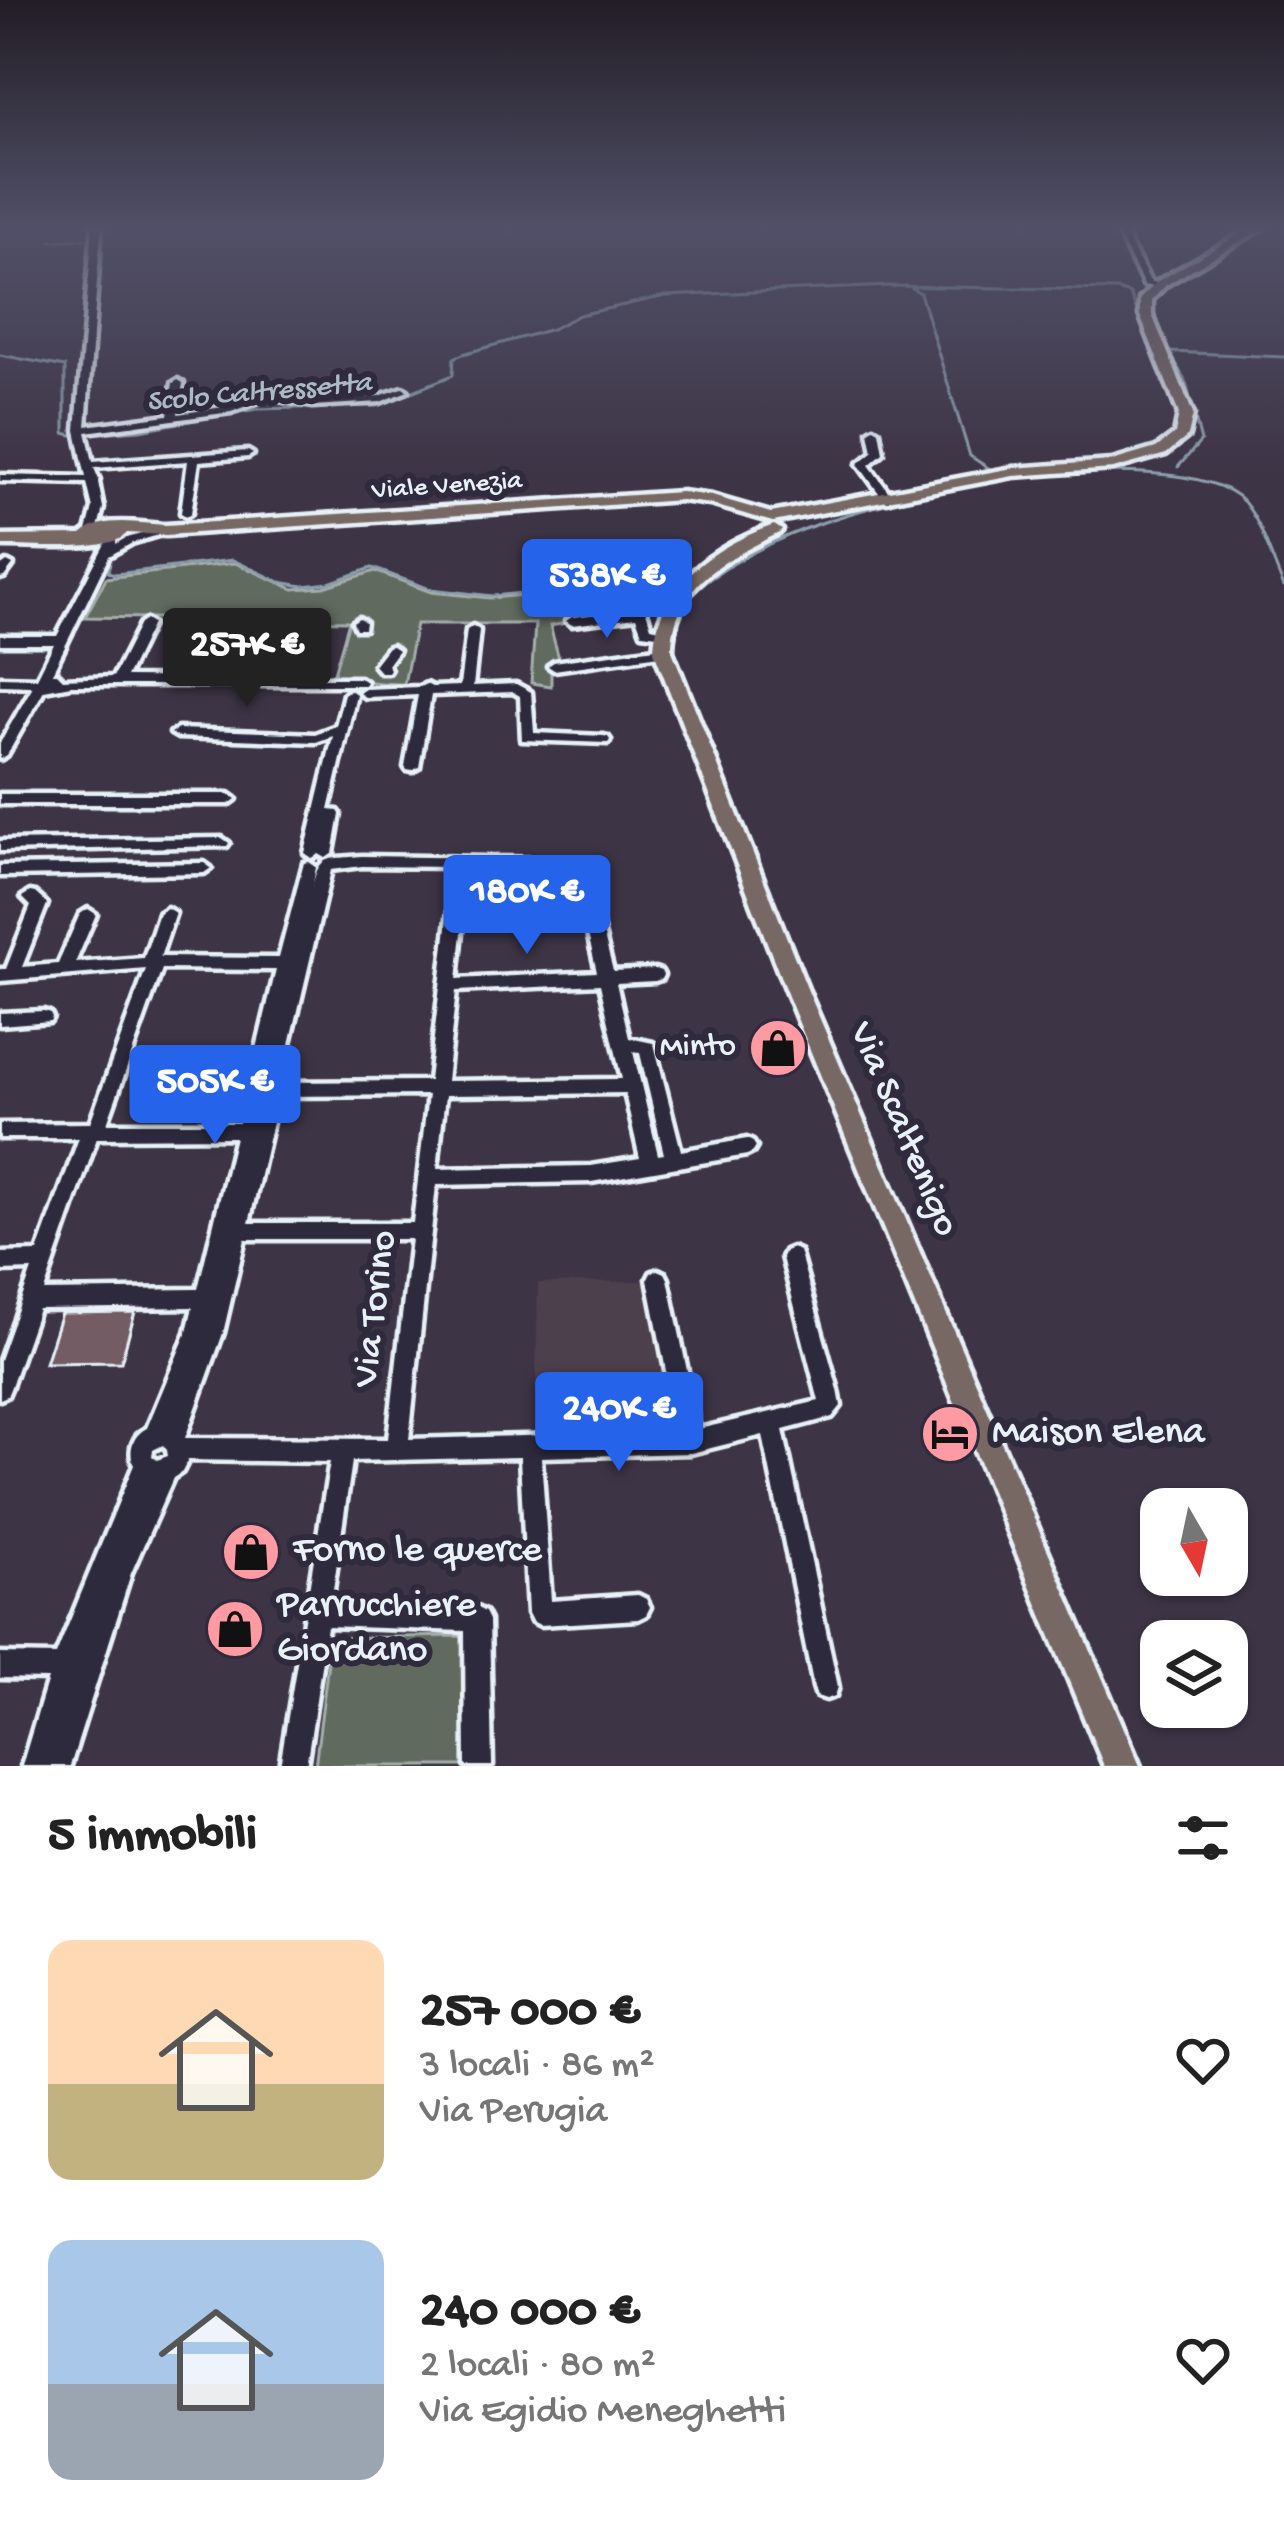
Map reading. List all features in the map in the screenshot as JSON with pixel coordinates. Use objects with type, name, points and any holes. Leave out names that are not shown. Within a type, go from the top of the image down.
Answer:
[{"type":"main road","points":[[662,642],[672,604],[689,583],[768,523],[1013,472],[1113,465],[1151,456],[1176,441],[1186,414],[1145,310]]},
{"type":"main road","name":"Viale Venezia","points":[[0,541],[670,496],[731,506],[768,523]]},
{"type":"main road","name":"Via Scaltenigo","points":[[662,642],[799,995],[1122,1766]]},
{"type":"street","points":[[91,310],[82,434],[94,480],[103,560]]},
{"type":"street","points":[[172,418],[178,382]]},
{"type":"street","points":[[82,434],[231,410],[266,395],[313,403],[380,399],[403,391]]},
{"type":"street","points":[[874,431],[878,453],[863,464],[888,498]]},
{"type":"street","points":[[90,465],[248,454]]},
{"type":"street","points":[[186,513],[194,458]]},
{"type":"street","points":[[0,478],[94,480]]},
{"type":"street","points":[[98,510],[103,535]]},
{"type":"street","points":[[0,755],[7,730],[48,681],[103,560],[123,543],[166,530]]},
{"type":"street","points":[[631,583],[638,613],[648,632],[662,642]]},
{"type":"street","points":[[572,621],[638,613]]},
{"type":"street","points":[[118,681],[146,624]]},
{"type":"street","points":[[251,682],[273,626]]},
{"type":"street","points":[[466,688],[473,630]]},
{"type":"street","points":[[0,640],[63,640]]},
{"type":"street","points":[[554,666],[662,642]]},
{"type":"street","points":[[384,669],[380,665],[392,650]]},
{"type":"street","points":[[6,681],[320,683],[359,690],[524,692],[527,737],[603,740]]},
{"type":"street","points":[[412,767],[426,688]]},
{"type":"street","points":[[56,1766],[120,1571],[170,1453],[213,1333],[247,1130],[286,964],[321,860],[343,728],[359,690]]},
{"type":"street","points":[[35,1766],[63,1667],[170,1453],[179,1382],[229,1231],[268,1089],[359,690]]},
{"type":"street","points":[[316,738],[343,728]]},
{"type":"street","points":[[178,733],[316,738],[331,741],[338,749]]},
{"type":"street","points":[[0,799],[229,799]]},
{"type":"street","points":[[0,846],[221,844]]},
{"type":"street","points":[[321,860],[568,865],[581,870],[650,1160]]},
{"type":"street","name":"Via Torino","points":[[398,1450],[462,862]]},
{"type":"street","points":[[0,871],[204,868]]},
{"type":"street","points":[[4,974],[39,904],[30,897]]},
{"type":"street","points":[[0,1389],[167,913]]},
{"type":"street","points":[[65,967],[88,914]]},
{"type":"street","points":[[4,974],[153,963],[286,964]]},
{"type":"street","points":[[448,985],[656,975]]},
{"type":"street","points":[[0,1019],[44,1017]]},
{"type":"street","points":[[623,1043],[646,1046],[674,1157]]},
{"type":"street","points":[[268,1089],[633,1086]]},
{"type":"street","points":[[0,1131],[247,1130]]},
{"type":"street","points":[[429,1177],[591,1174],[650,1160],[747,1147]]},
{"type":"street","points":[[229,1231],[422,1232]]},
{"type":"street","points":[[170,1453],[691,1442],[825,1411],[830,1406],[793,1257]]},
{"type":"street","points":[[0,1262],[45,1261]]},
{"type":"street","points":[[658,1279],[691,1442]]},
{"type":"street","points":[[32,1300],[205,1298]]},
{"type":"street","points":[[771,1422],[826,1687]]},
{"type":"street","points":[[530,1447],[540,1613],[638,1607]]},
{"type":"street","points":[[293,1766],[344,1451]]},
{"type":"street","points":[[316,1614],[477,1620],[479,1766]]},
{"type":"street","points":[[0,1666],[63,1667]]},
{"type":"shaded area","points":[[645,1281],[672,1416],[535,1419],[538,1283]]},
{"type":"green space","points":[[235,563],[294,589],[324,587],[375,571],[431,592],[490,598],[549,593],[555,605],[566,604],[572,622],[550,626],[560,662],[551,664],[551,686],[531,683],[535,624],[416,624],[404,684],[394,684],[325,678],[334,673],[349,621],[85,617],[106,578]]},
{"type":"green space","points":[[463,1636],[464,1766],[315,1766],[331,1638]]},
{"type":"building","points":[[135,1312],[121,1362],[45,1363],[61,1313]]},
{"type":"waterway","name":"Scolo Caltressetta","points":[[0,355],[65,367],[65,433],[140,430],[257,409],[377,406],[453,375],[454,358],[463,354],[600,310]]},
{"type":"waterway","points":[[925,310],[970,456],[996,473]]},
{"type":"waterway","name":"Scolo Caltressetta","points":[[1137,310],[1151,347]]},
{"type":"waterway","points":[[1178,467],[1201,441],[1186,383],[1170,352],[1284,357]]},
{"type":"waterway","points":[[1005,476],[1130,472],[1198,480],[1225,489],[1250,511],[1284,587]]},
{"type":"waterway","points":[[691,593],[759,549],[832,519],[989,482]]},
{"type":"waterway","points":[[110,562],[108,572],[115,574],[233,560],[280,582],[303,586],[329,583],[372,568],[430,589],[493,596],[622,583]]},
{"type":"waterway","points":[[641,587],[674,593]]},
{"type":"place","name":"Minto","points":[[778,1048]]},
{"type":"place","name":"Maison Elena","points":[[950,1434]]},
{"type":"place","name":"Forno le querce","points":[[251,1552]]},
{"type":"place","name":"Parrucchiere Giordano","points":[[235,1629]]}]
